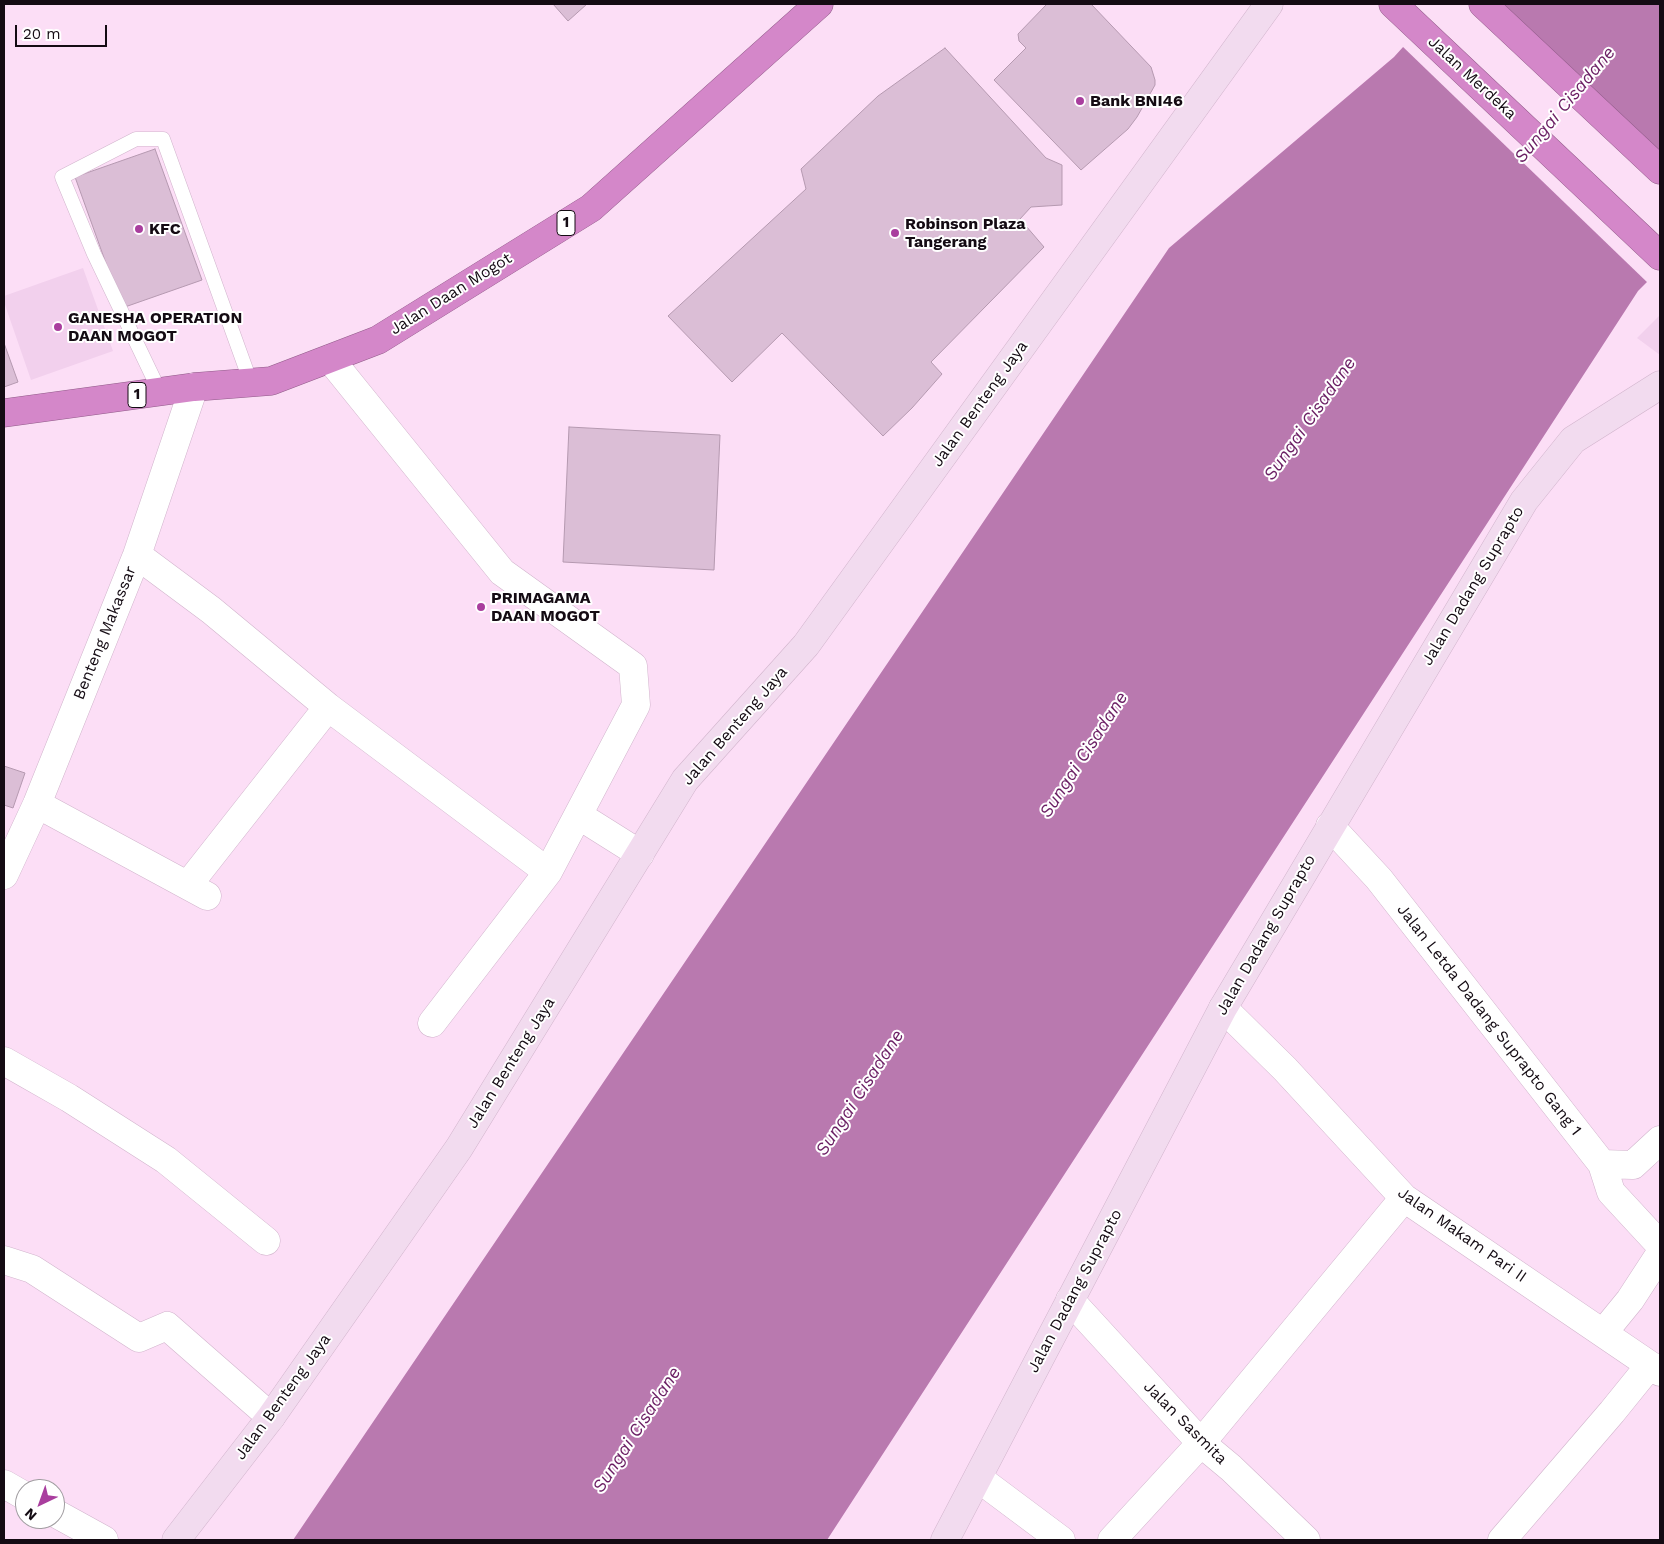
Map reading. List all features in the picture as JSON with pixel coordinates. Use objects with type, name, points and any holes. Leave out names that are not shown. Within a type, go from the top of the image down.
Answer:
[{"type":"highway","name":"Jalan Daan Mogot","points":[[4,413],[194,387],[271,381],[378,340],[591,208],[820,4]]},
{"type":"highway","name":"Jalan Merdeka","points":[[1393,4],[1660,256]]},
{"type":"highway","points":[[1483,4],[1660,170]]},
{"type":"street","name":"Jalan Benteng Jaya","points":[[176,1540],[271,1417],[459,1148],[686,780],[806,644],[1269,4]]},
{"type":"street","points":[[330,359],[502,572],[633,666],[636,705],[548,872],[432,1022]]},
{"type":"street","name":"Jalan Dadang Suprapto","points":[[945,1540],[1223,1008],[1524,501],[1573,440],[1660,386]]},
{"type":"street","name":"Benteng Makassar","points":[[4,875],[37,804],[137,555],[194,387]]},
{"type":"street","points":[[137,555],[211,610],[328,707],[548,872]]},
{"type":"street","points":[[37,804],[198,891],[328,707]]},
{"type":"street","points":[[578,815],[640,854]]},
{"type":"street","name":"Jalan Letda Dadang Suprapto Gang 1","points":[[1330,826],[1379,879],[1602,1164]]},
{"type":"street","name":"Jalan Makam Pari II","points":[[1223,1008],[1285,1069],[1404,1198],[1655,1369]]},
{"type":"street","points":[[4,1061],[69,1098],[166,1160],[266,1241]]},
{"type":"street","points":[[1660,1140],[1633,1165],[1602,1164],[1611,1192],[1660,1244]]},
{"type":"street","points":[[1112,1540],[1200,1443],[1404,1198]]},
{"type":"street","points":[[1603,1333],[1630,1300],[1660,1254]]},
{"type":"street","points":[[4,1260],[32,1269],[139,1338],[167,1326],[271,1417]]},
{"type":"street","name":"Jalan Sasmita","points":[[1070,1300],[1200,1443],[1231,1468],[1306,1540]]},
{"type":"street","points":[[1502,1540],[1612,1412],[1655,1369]]},
{"type":"street","points":[[978,1478],[1061,1540]]},
{"type":"street","points":[[4,1484],[15,1490]]},
{"type":"street","points":[[65,1519],[104,1540]]},
{"type":"lane","points":[[160,392],[94,254],[62,177],[136,139],[163,139],[252,383]]},
{"type":"shaded area","name":"GANESHA OPERATION DAAN MOGOT","points":[[83,268],[113,351],[31,380],[4,302],[4,296]]},
{"type":"shaded area","points":[[1660,315],[1660,355],[1637,338]]},
{"type":"water","name":"Sungai Cisadane","points":[[1442,4],[1660,4],[1660,269],[1638,291],[827,1540],[293,1540],[1169,248],[1394,57]]},
{"type":"pier","points":[[1438,4],[1497,4],[1660,161],[1660,272],[1649,284],[1401,45]]},
{"type":"building","points":[[553,4],[587,4],[568,21]]},
{"type":"building","name":"Bank BNI46","points":[[1047,4],[1091,4],[1151,67],[1155,80],[1155,85],[1128,129],[1081,170],[994,80],[1026,48],[1019,41],[1018,34]]},
{"type":"building","name":"Robinson Plaza Tangerang","points":[[945,48],[1046,158],[1062,165],[1062,205],[1031,207],[1020,219],[1044,247],[931,362],[942,374],[912,408],[883,436],[782,333],[732,382],[668,316],[806,189],[801,169],[878,96]]},
{"type":"building","name":"KFC","points":[[155,149],[202,280],[122,308],[75,177]]},
{"type":"building","points":[[4,343],[18,382],[4,387]]},
{"type":"building","points":[[569,427],[720,435],[714,570],[563,562]]},
{"type":"building","points":[[4,766],[25,773],[13,808],[4,805]]},
{"type":"place","name":"Bank BNI46","points":[[1080,101]]},
{"type":"place","name":"KFC","points":[[139,229]]},
{"type":"place","name":"Robinson Plaza Tangerang","points":[[895,233]]},
{"type":"place","name":"GANESHA OPERATION DAAN MOGOT","points":[[58,327]]},
{"type":"place","name":"PRIMAGAMA DAAN MOGOT","points":[[481,607]]}]
